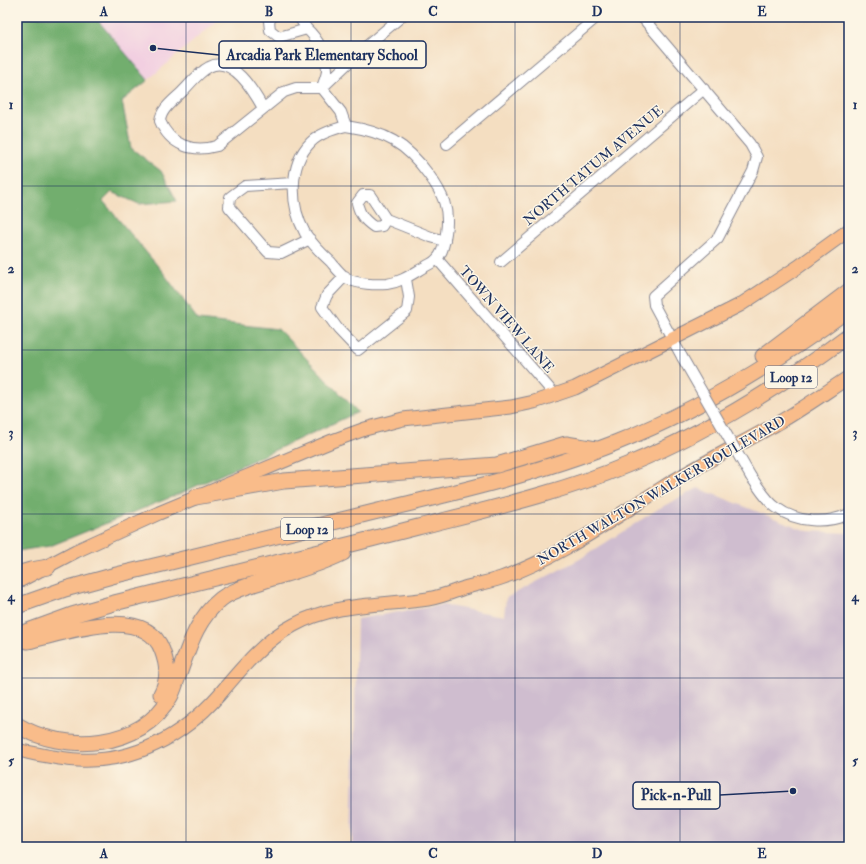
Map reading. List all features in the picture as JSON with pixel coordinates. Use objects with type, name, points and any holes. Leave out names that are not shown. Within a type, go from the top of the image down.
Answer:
[{"type":"highway","points":[[759,370],[762,357],[849,291]]},
{"type":"highway","name":"Loop 12","points":[[17,606],[65,589],[112,576],[521,475],[597,449],[660,423],[726,390],[759,370],[849,309]]},
{"type":"highway","name":"Loop 12","points":[[17,636],[72,615],[114,603],[366,541],[542,495],[627,465],[679,442],[730,415],[806,367],[849,335]]},
{"type":"highway","points":[[196,498],[284,481],[497,465],[566,444],[597,449]]},
{"type":"highway","points":[[17,725],[52,740],[87,743],[121,736],[136,729],[161,710],[171,696],[192,637],[200,621],[222,598],[236,591],[270,579],[323,563],[366,541]]},
{"type":"highway","points":[[17,574],[48,567]]},
{"type":"highway","points":[[17,636],[28,641],[101,625],[116,623],[131,624],[143,629],[153,636],[161,645],[167,662],[166,684],[154,704],[136,718],[116,728],[98,732],[63,732],[45,729],[17,715]]},
{"type":"main road","points":[[17,582],[118,531],[312,449],[365,429],[403,419],[511,407],[556,396],[589,382],[673,340],[759,293],[849,230]]},
{"type":"main road","name":"NORTH WALTON WALKER BOULEVARD","points":[[17,750],[78,760],[101,760],[123,756],[145,749],[186,727],[210,705],[257,652],[274,637],[295,625],[326,612],[351,606],[430,599],[500,578],[546,560],[585,538],[708,460],[771,427],[849,377]]},
{"type":"street","points":[[272,17],[268,25],[274,35],[279,37],[306,29]]},
{"type":"street","points":[[299,17],[306,29],[315,37],[322,51],[327,70],[322,88]]},
{"type":"street","points":[[263,108],[250,86],[243,78],[234,70],[217,64],[209,66],[189,84],[164,110],[160,121],[164,131],[180,145],[194,149],[206,149],[217,146],[284,92],[296,88],[322,88],[363,49],[402,17]]},
{"type":"street","points":[[447,144],[596,17]]},
{"type":"street","points":[[642,17],[750,144],[757,157],[753,171],[718,238],[653,296],[654,305],[751,477],[772,505],[790,515],[825,521],[849,514]]},
{"type":"street","points":[[322,88],[341,112],[346,126]]},
{"type":"street","name":"NORTH TATUM AVENUE","points":[[501,262],[704,89]]},
{"type":"street","points":[[346,126],[365,129],[393,140],[416,157],[445,199],[448,211],[445,241],[438,260],[406,279],[386,284],[361,283],[344,276],[310,239],[300,221],[293,183],[296,166],[311,142],[327,131],[346,126]]},
{"type":"street","points":[[293,183],[245,186],[230,197],[229,207],[268,252],[281,253],[310,239]]},
{"type":"street","points":[[386,219],[445,241]]},
{"type":"street","name":"TOWN VIEW LANE","points":[[438,260],[556,396]]},
{"type":"street","points":[[344,276],[328,295],[322,307],[338,329],[358,350],[407,311],[409,297],[406,279]]},
{"type":"shaded area","points":[[95,17],[221,17],[148,80]]},
{"type":"shaded area","points":[[698,488],[807,531],[849,533],[849,847],[352,847],[357,619],[442,605],[504,616],[506,598],[580,559],[658,509]]},
{"type":"green space","points":[[17,17],[95,17],[148,80],[122,101],[131,148],[161,171],[177,201],[139,204],[112,192],[103,201],[162,271],[198,320],[278,329],[358,412],[179,494],[50,546],[17,551]]},
{"type":"place","name":"Arcadia Park Elementary School","points":[[153,48]]},
{"type":"place","name":"Pick-n-Pull","points":[[793,791]]}]
